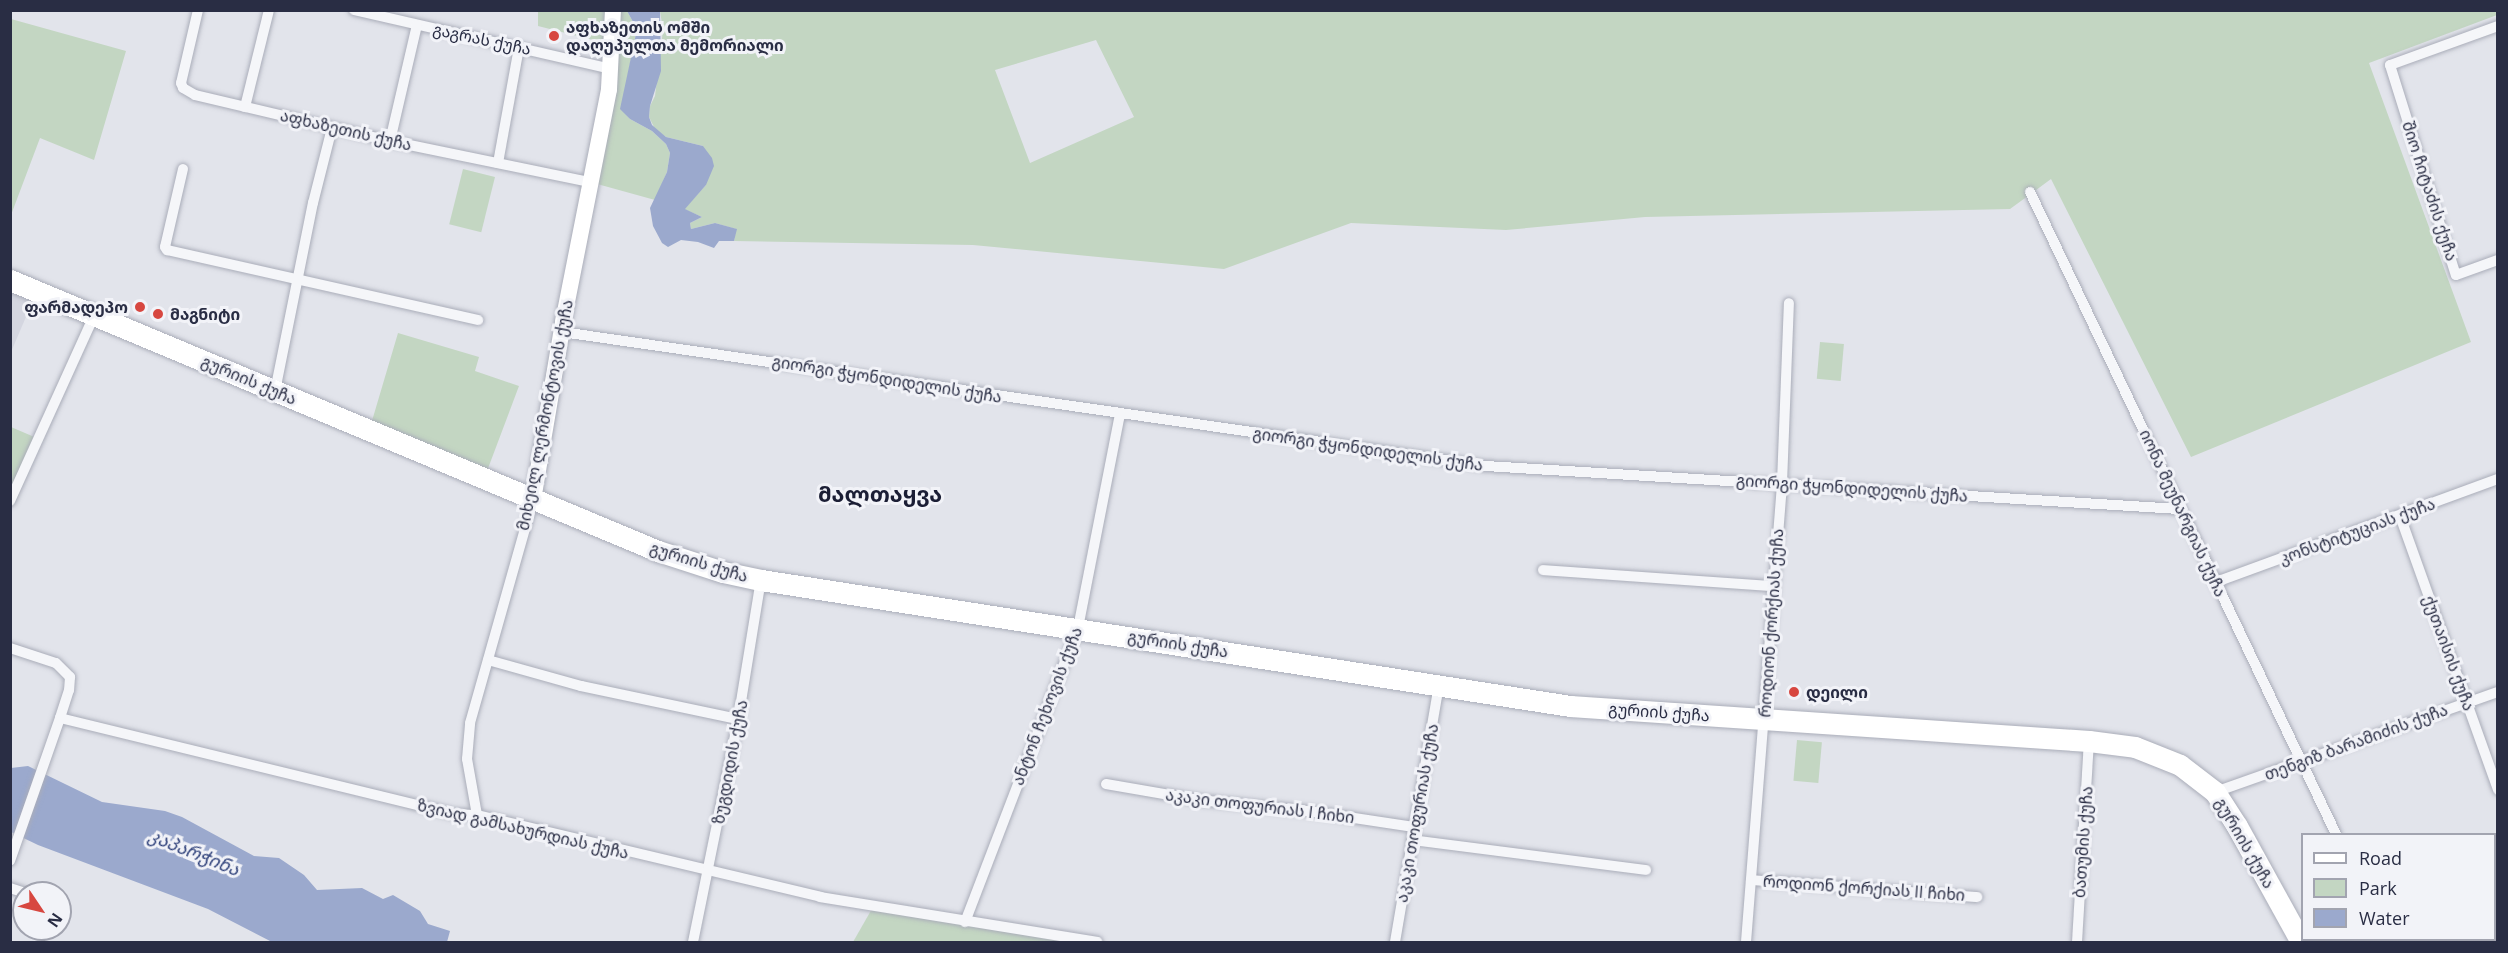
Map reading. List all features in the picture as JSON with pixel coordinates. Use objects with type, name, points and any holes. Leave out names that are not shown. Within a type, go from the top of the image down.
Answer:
[{"type":"highway","name":"გურიის ქუჩა","points":[[10,280],[533,500],[658,551],[723,572],[761,580],[1570,706],[2090,741],[2135,747],[2181,765],[2216,792],[2301,942]]},
{"type":"street","name":"აფხაზეთის ქუჩა","points":[[198,10],[181,83],[183,88],[195,95],[390,141],[590,182]]},
{"type":"street","points":[[245,107],[269,10]]},
{"type":"street","name":"გაგრას ქუჩა","points":[[354,10],[611,69]]},
{"type":"street","name":"მიხეილ ლერმონტოვის ქუჩა","points":[[477,815],[467,759],[470,723],[533,500],[611,69],[613,10]]},
{"type":"street","points":[[390,141],[417,25]]},
{"type":"street","name":"შიო ჩიტაძის ქუჩა","points":[[2498,26],[2390,65],[2457,275],[2498,260]]},
{"type":"street","points":[[498,163],[519,47]]},
{"type":"street","points":[[275,391],[313,203],[332,128]]},
{"type":"street","points":[[183,169],[165,247],[167,250],[478,320]]},
{"type":"street","name":"იონა მეუნარგიას ქუჩა","points":[[2030,192],[2336,833]]},
{"type":"street","name":"როდიონ ქორქიას ქუჩა","points":[[1746,942],[1772,586],[1782,483],[1789,303]]},
{"type":"street","points":[[10,501],[94,316]]},
{"type":"street","name":"გიორგი ჭყონდიდელის ქუჩა","points":[[562,332],[1486,466],[2180,509]]},
{"type":"street","name":"ანტონ ჩეხოვის ქუჩა","points":[[965,922],[1078,628],[1120,413]]},
{"type":"street","name":"კონსტიტუციას ქუჩა","points":[[2216,582],[2498,479]]},
{"type":"street","name":"ქუთაისის ქუჩა","points":[[2400,516],[2498,790]]},
{"type":"street","points":[[1543,570],[1772,586]]},
{"type":"street","name":"ზუგდიდის ქუჩა","points":[[693,942],[738,719],[761,580]]},
{"type":"street","points":[[10,648],[56,663],[70,677],[69,690],[60,718],[10,861]]},
{"type":"street","points":[[488,660],[581,686],[738,719]]},
{"type":"street","name":"აკაკი თოფურიას ქუჩა","points":[[1395,942],[1439,684]]},
{"type":"street","name":"თენგიზ ბარამიძის ქუჩა","points":[[2216,792],[2498,692]]},
{"type":"street","name":"ზვიად გამსახურდიას ქუჩა","points":[[60,718],[455,814],[477,815],[820,897],[1097,942]]},
{"type":"street","name":"ბათუმის ქუჩა","points":[[2076,942],[2090,741]]},
{"type":"street","name":"აკაკი თოფურიას I ჩიხი","points":[[1106,784],[1199,800],[1308,811],[1414,827]]},
{"type":"street","points":[[1412,840],[1646,870]]},
{"type":"street","name":"როდიონ ქორქიას II ჩიხი","points":[[1751,880],[1977,897]]},
{"type":"shaded area","points":[[11,280],[37,291],[11,352]]},
{"type":"green space","points":[[538,11],[627,11],[637,29],[621,109],[630,119],[652,131],[666,144],[670,153],[667,172],[655,200],[590,182],[613,45],[538,26]]},
{"type":"green space","points":[[660,11],[2497,11],[2497,15],[2369,63],[2471,342],[2191,457],[2051,179],[2010,209],[1645,217],[1506,230],[1351,223],[1224,269],[973,245],[734,241],[736,229],[715,223],[691,229],[690,223],[702,217],[684,209],[706,185],[703,146],[666,137],[655,129],[649,117],[650,106],[655,96],[663,30]],"holes":[[[1096,40],[1134,117],[1030,163],[995,70]]]},
{"type":"green space","points":[[11,19],[126,51],[94,160],[40,138],[11,215]]},
{"type":"green space","points":[[463,169],[495,177],[481,232],[449,224]]},
{"type":"green space","points":[[398,333],[479,357],[475,371],[519,386],[484,479],[369,431]]},
{"type":"green space","points":[[1820,342],[1844,344],[1841,381],[1817,379]]},
{"type":"green space","points":[[11,427],[39,439],[11,501]]},
{"type":"green space","points":[[1797,740],[1822,742],[1818,783],[1793,781]]},
{"type":"green space","points":[[873,907],[1097,942],[853,942]]},
{"type":"water","points":[[627,11],[660,11],[661,71],[650,106],[649,117],[652,125],[666,137],[703,146],[712,158],[714,166],[706,185],[685,209],[702,217],[690,223],[691,229],[715,223],[737,229],[734,241],[719,241],[714,248],[698,242],[681,240],[668,247],[662,243],[653,226],[650,208],[667,172],[670,153],[666,144],[652,131],[630,119],[620,109],[637,29]]},
{"type":"water","name":"კაპარჭინა","points":[[28,766],[102,802],[165,811],[182,817],[254,856],[279,858],[304,875],[317,890],[362,888],[383,899],[393,895],[420,911],[428,924],[450,931],[447,942],[272,942],[208,909],[38,845],[11,832],[11,768]]},
{"type":"place","name":"აფხაზეთის ომში დაღუპულთა მემორიალი","points":[[554,36]]},
{"type":"place","name":"ფარმადეპო","points":[[140,307]]},
{"type":"place","name":"მაგნიტი","points":[[158,314]]},
{"type":"place","name":"დეილი","points":[[1794,692]]},
{"type":"district","name":"მალთაყვა","points":[[880,494]]}]
